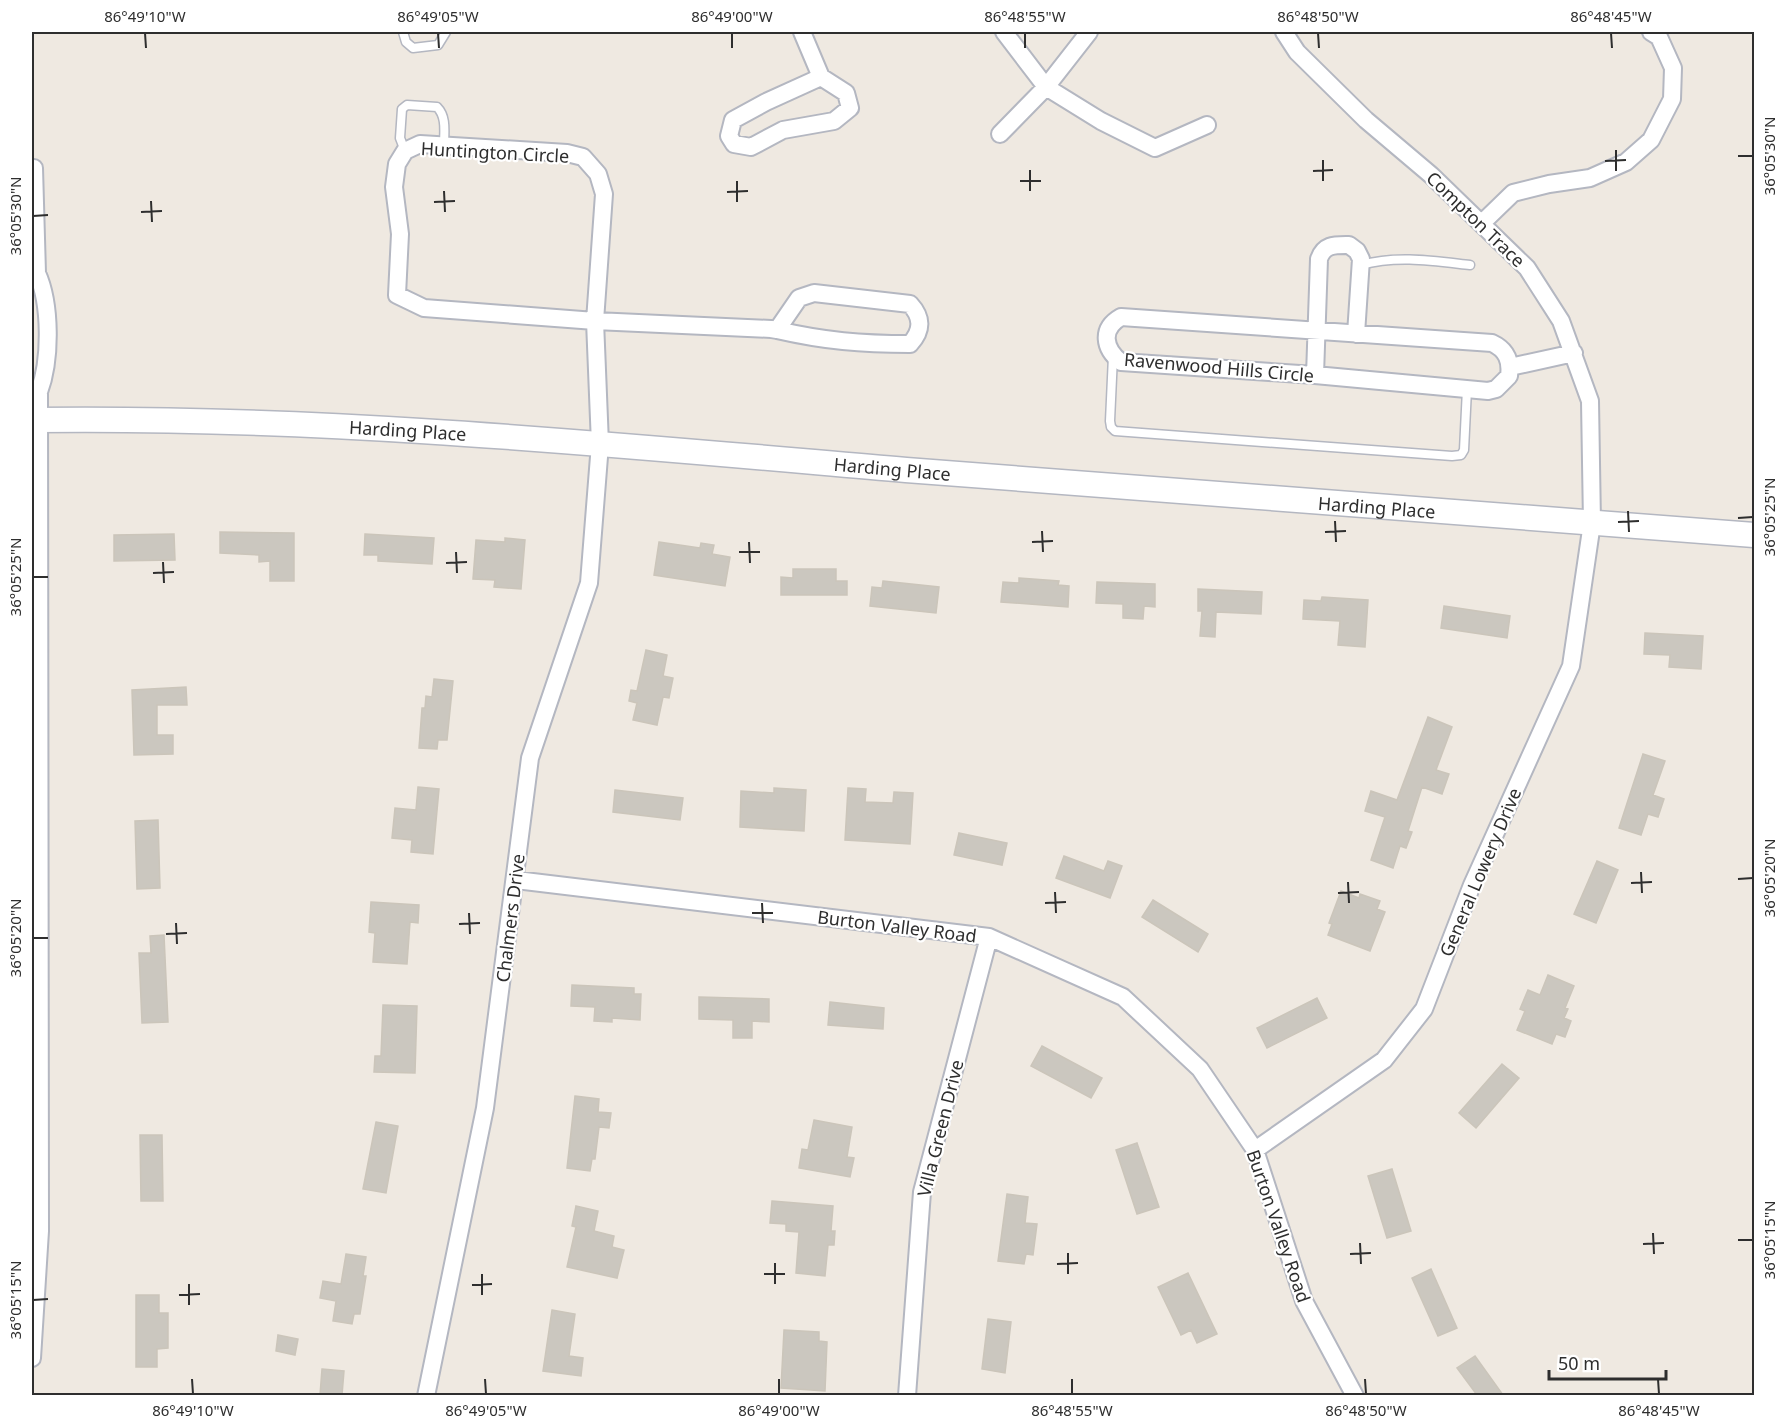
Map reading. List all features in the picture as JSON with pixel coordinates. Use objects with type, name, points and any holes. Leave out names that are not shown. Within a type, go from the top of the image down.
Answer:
[{"type":"main road","name":"Harding Place","points":[[36,420],[258,422],[600,444],[1114,488],[1755,535]]},
{"type":"street","points":[[802,32],[821,77],[846,93],[850,108],[838,119],[783,130],[750,147],[734,144],[729,136],[733,120],[821,77]]},
{"type":"street","points":[[1004,32],[1046,87],[1101,121],[1155,148],[1207,126]]},
{"type":"street","points":[[1000,134],[1046,87],[1089,32]]},
{"type":"street","name":"Compton Trace","points":[[1284,32],[1297,52],[1366,120],[1431,175],[1527,268],[1561,321],[1590,401],[1592,523]]},
{"type":"street","points":[[1482,223],[1513,193],[1549,184],[1590,178],[1626,162],[1651,140],[1672,99],[1673,68],[1659,37],[1650,32]]},
{"type":"street","name":"Huntington Circle","points":[[600,444],[595,321],[604,194],[598,174],[583,157],[567,153],[420,144],[405,151],[397,164],[394,187],[400,234],[397,295],[424,308],[595,321],[777,330],[822,340],[863,344],[910,344],[917,337],[920,324],[919,314],[910,304],[814,293],[799,298],[777,330]]},
{"type":"street","points":[[32,1358],[36,1231],[35,385],[48,363],[44,287],[33,276],[34,168]]},
{"type":"street","points":[[1315,375],[1319,259],[1321,252],[1328,246],[1349,245],[1357,251],[1361,259],[1356,334]]},
{"type":"street","name":"Ravenwood Hills Circle","points":[[1120,317],[1356,334],[1492,344],[1500,347],[1509,359],[1509,376],[1496,389],[1488,391],[1315,375],[1121,362],[1113,355],[1107,343],[1108,328],[1120,317]]},
{"type":"street","points":[[1510,367],[1574,353]]},
{"type":"street","name":"Chalmers Drive","points":[[426,1395],[485,1108],[530,758],[589,583],[600,444]]},
{"type":"street","name":"General Lowery Drive","points":[[1255,1150],[1384,1060],[1424,1009],[1473,885],[1571,666],[1592,523]]},
{"type":"street","name":"Burton Valley Road","points":[[516,880],[989,937],[1123,997],[1200,1069],[1255,1150],[1304,1301],[1355,1395]]},
{"type":"street","name":"Villa Green Drive","points":[[907,1395],[922,1192],[989,937]]},
{"type":"lane","points":[[403,32],[406,42],[413,48],[438,45],[446,32]]},
{"type":"lane","points":[[405,151],[400,138],[402,109],[406,105],[437,107],[441,110],[444,117],[444,146]]},
{"type":"lane","points":[[1361,265],[1403,259],[1470,265]]},
{"type":"lane","points":[[1113,355],[1110,421],[1111,427],[1115,430],[1461,455],[1464,450],[1467,389]]},
{"type":"building","points":[[220,532],[294,533],[294,581],[270,581],[270,561],[259,562],[259,555],[220,553]]},
{"type":"building","points":[[174,534],[175,560],[114,561],[114,535]]},
{"type":"building","points":[[365,534],[434,538],[432,564],[378,561],[378,555],[364,555]]},
{"type":"building","points":[[505,538],[525,540],[521,589],[494,587],[495,580],[473,579],[476,540],[505,542]]},
{"type":"building","points":[[659,542],[700,548],[701,543],[714,545],[712,554],[730,557],[725,586],[654,575]]},
{"type":"building","points":[[793,569],[836,569],[836,581],[847,581],[847,595],[781,595],[781,577],[793,578]]},
{"type":"building","points":[[1019,578],[1059,581],[1058,585],[1069,586],[1068,607],[1001,602],[1003,582],[1019,583]]},
{"type":"building","points":[[883,581],[939,587],[936,613],[870,606],[872,587],[882,588]]},
{"type":"building","points":[[1097,582],[1155,584],[1155,607],[1144,606],[1143,619],[1123,618],[1123,604],[1096,603]]},
{"type":"building","points":[[1198,589],[1262,592],[1261,614],[1216,612],[1215,637],[1200,636],[1202,611],[1198,611]]},
{"type":"building","points":[[1322,597],[1368,600],[1365,647],[1338,645],[1340,621],[1303,619],[1304,600],[1321,601]]},
{"type":"building","points":[[1444,606],[1510,616],[1507,638],[1441,628]]},
{"type":"building","points":[[1645,633],[1703,636],[1701,669],[1669,667],[1670,655],[1644,654]]},
{"type":"building","points":[[646,650],[667,655],[663,676],[673,678],[669,698],[663,697],[657,725],[633,720],[637,703],[629,701],[631,690],[637,691]]},
{"type":"building","points":[[434,679],[453,681],[447,740],[438,740],[437,749],[419,748],[422,708],[425,708],[426,696],[432,697]]},
{"type":"building","points":[[186,687],[187,705],[157,705],[157,735],[173,735],[173,754],[134,755],[132,690]]},
{"type":"building","points":[[1428,717],[1452,727],[1436,770],[1449,774],[1442,794],[1422,787],[1408,831],[1412,832],[1406,848],[1400,846],[1393,868],[1371,860],[1385,817],[1365,811],[1371,791],[1397,800]]},
{"type":"building","points":[[1643,754],[1665,761],[1653,795],[1664,799],[1658,817],[1648,814],[1641,835],[1619,828]]},
{"type":"building","points":[[418,787],[439,789],[433,854],[411,852],[412,840],[392,838],[395,808],[416,810]]},
{"type":"building","points":[[774,788],[806,790],[804,831],[740,827],[741,791],[774,793]]},
{"type":"building","points":[[848,788],[866,789],[865,802],[893,803],[894,792],[913,793],[910,844],[845,840]]},
{"type":"building","points":[[615,790],[683,798],[680,820],[613,812]]},
{"type":"building","points":[[158,820],[160,888],[137,889],[135,821]]},
{"type":"building","points":[[959,833],[1007,843],[1002,865],[954,855]]},
{"type":"building","points":[[1064,856],[1104,871],[1108,861],[1122,866],[1110,898],[1056,878]]},
{"type":"building","points":[[1597,861],[1618,870],[1596,923],[1574,914]]},
{"type":"building","points":[[1341,891],[1359,898],[1360,894],[1380,901],[1377,909],[1385,912],[1370,951],[1328,935],[1332,924],[1329,923]]},
{"type":"building","points":[[1153,900],[1208,934],[1198,952],[1142,917]]},
{"type":"building","points":[[371,902],[419,905],[418,923],[410,922],[407,964],[373,962],[375,933],[369,932]]},
{"type":"building","points":[[164,935],[168,1022],[142,1023],[139,953],[151,953],[150,936]]},
{"type":"building","points":[[1548,975],[1574,986],[1565,1008],[1568,1009],[1564,1018],[1571,1021],[1565,1037],[1556,1034],[1552,1044],[1517,1030],[1525,1011],[1520,1009],[1528,990],[1540,995]]},
{"type":"building","points":[[572,985],[634,988],[634,994],[641,994],[640,1020],[612,1018],[612,1022],[594,1021],[595,1007],[571,1006]]},
{"type":"building","points":[[699,997],[769,999],[769,1022],[752,1021],[752,1038],[733,1038],[733,1020],[699,1019]]},
{"type":"building","points":[[1317,998],[1327,1018],[1267,1048],[1257,1028]]},
{"type":"building","points":[[830,1002],[884,1008],[883,1029],[828,1025]]},
{"type":"building","points":[[383,1005],[417,1006],[415,1073],[374,1072],[375,1056],[381,1056]]},
{"type":"building","points":[[1042,1046],[1102,1078],[1091,1098],[1031,1066]]},
{"type":"building","points":[[1502,1064],[1519,1078],[1476,1128],[1459,1113]]},
{"type":"building","points":[[575,1096],[599,1099],[598,1112],[611,1113],[609,1128],[599,1127],[595,1159],[592,1159],[590,1171],[567,1168]]},
{"type":"building","points":[[814,1120],[852,1127],[847,1157],[854,1158],[850,1177],[799,1168],[802,1149],[808,1150]]},
{"type":"building","points":[[376,1122],[398,1126],[386,1193],[363,1189]]},
{"type":"building","points":[[140,1135],[162,1135],[163,1201],[141,1201]]},
{"type":"building","points":[[1137,1143],[1159,1207],[1137,1214],[1116,1150]]},
{"type":"building","points":[[1392,1169],[1411,1231],[1387,1238],[1368,1176]]},
{"type":"building","points":[[1007,1194],[1028,1197],[1025,1223],[1037,1224],[1033,1255],[1026,1254],[1024,1264],[998,1261]]},
{"type":"building","points":[[772,1201],[833,1206],[831,1231],[835,1231],[834,1245],[828,1245],[825,1276],[796,1273],[799,1232],[786,1231],[786,1224],[770,1223]]},
{"type":"building","points":[[576,1206],[598,1211],[594,1231],[614,1236],[612,1247],[624,1250],[617,1278],[567,1267],[576,1227],[572,1226]]},
{"type":"building","points":[[346,1254],[366,1257],[363,1276],[366,1276],[360,1314],[354,1314],[352,1324],[333,1321],[336,1301],[320,1298],[323,1281],[341,1284]]},
{"type":"building","points":[[1431,1269],[1457,1328],[1438,1336],[1412,1278]]},
{"type":"building","points":[[1188,1273],[1217,1334],[1197,1343],[1191,1330],[1181,1335],[1158,1287]]},
{"type":"building","points":[[136,1295],[159,1295],[159,1313],[168,1313],[168,1348],[157,1349],[157,1367],[136,1367]]},
{"type":"building","points":[[552,1310],[575,1314],[569,1356],[583,1358],[581,1376],[543,1371]]},
{"type":"building","points":[[988,1319],[1011,1322],[1005,1373],[982,1369]]},
{"type":"building","points":[[784,1330],[819,1332],[819,1341],[827,1342],[825,1391],[781,1388]]},
{"type":"building","points":[[278,1335],[298,1339],[295,1355],[276,1351]]},
{"type":"building","points":[[1475,1356],[1503,1395],[1477,1395],[1457,1368]]},
{"type":"building","points":[[322,1369],[344,1371],[342,1395],[320,1395]]}]
